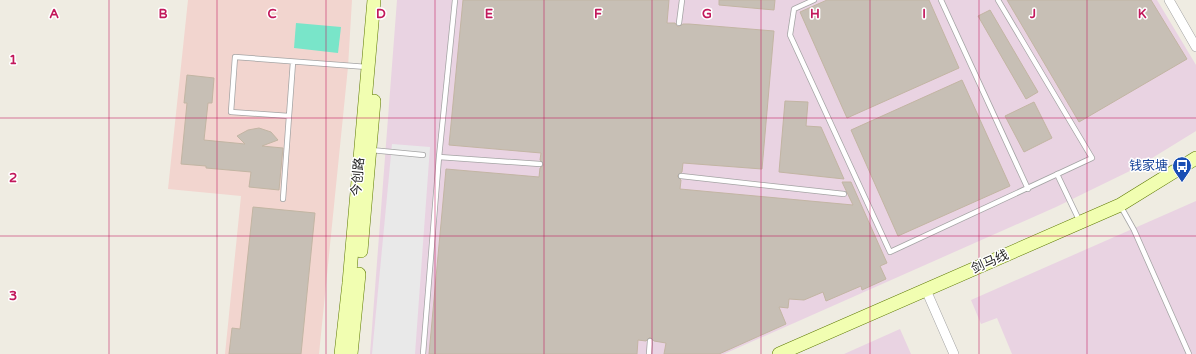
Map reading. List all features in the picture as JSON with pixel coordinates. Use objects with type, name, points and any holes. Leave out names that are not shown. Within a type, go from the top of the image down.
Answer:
[{"type":"main road","name":"今创路","points":[[340,354],[349,283],[374,0]]},
{"type":"main road","name":"今创路","points":[[351,354],[370,150],[381,0]]},
{"type":"main road","name":"剑马线","points":[[778,354],[1120,205],[1196,158]]},
{"type":"street","points":[[1168,0],[1196,47]]},
{"type":"street","points":[[926,290],[954,354]]},
{"type":"lane","points":[[423,354],[439,157],[455,0]]},
{"type":"lane","points":[[679,24],[682,0]]},
{"type":"lane","points":[[814,0],[794,9],[790,35],[890,252],[1092,158],[998,0]]},
{"type":"lane","points":[[942,0],[1028,188]]},
{"type":"lane","points":[[289,116],[230,112],[235,57],[368,67]]},
{"type":"lane","points":[[284,199],[293,62]]},
{"type":"lane","points":[[370,150],[423,155]]},
{"type":"lane","points":[[439,157],[540,164]]},
{"type":"lane","points":[[1057,174],[1080,222]]},
{"type":"lane","points":[[681,176],[844,194]]},
{"type":"lane","points":[[1120,205],[1134,230],[1189,354]]},
{"type":"lane","points":[[648,354],[650,341]]},
{"type":"shaded area","points":[[188,0],[352,0],[348,67],[319,354],[225,354],[241,196],[168,189]]},
{"type":"shaded area","points":[[397,0],[1157,0],[1196,65],[1196,131],[1136,168],[1056,207],[724,354],[370,354]]},
{"type":"shaded area","points":[[392,144],[430,147],[415,354],[372,354]]},
{"type":"shaded area","points":[[1196,201],[1196,354],[1012,354],[997,318],[981,324],[971,300]]},
{"type":"shaded area","points":[[900,329],[911,354],[844,354]]},
{"type":"green space","points":[[296,23],[341,27],[338,53],[294,48]]},
{"type":"building","points":[[463,0],[669,0],[667,23],[675,23],[678,27],[683,24],[689,24],[774,31],[762,169],[683,163],[682,172],[677,176],[681,180],[680,189],[853,205],[842,182],[851,182],[887,263],[880,266],[886,279],[862,290],[861,286],[826,301],[823,292],[804,300],[789,299],[788,308],[779,307],[786,324],[719,354],[664,354],[666,343],[654,341],[650,337],[646,341],[638,340],[637,354],[429,354],[446,169],[539,177],[540,168],[544,165],[540,160],[541,153],[449,145]]},
{"type":"building","points":[[719,0],[775,0],[774,10],[719,5]]},
{"type":"building","points":[[827,0],[929,0],[959,68],[847,118],[800,12]]},
{"type":"building","points":[[1007,0],[1151,0],[1187,59],[1079,122]]},
{"type":"building","points":[[990,10],[1038,92],[1026,99],[978,16]]},
{"type":"building","points":[[187,75],[214,78],[212,103],[208,103],[204,140],[245,144],[237,136],[248,130],[259,128],[271,132],[278,140],[262,146],[283,148],[279,190],[249,187],[251,172],[181,164],[187,103],[184,103]]},
{"type":"building","points":[[962,80],[1010,186],[898,236],[851,130]]},
{"type":"building","points":[[785,101],[808,102],[806,126],[821,127],[844,179],[779,172]]},
{"type":"building","points":[[1034,102],[1052,138],[1024,152],[1005,116]]},
{"type":"building","points":[[253,207],[315,213],[301,354],[229,354],[232,328],[240,329]]},
{"type":"place","name":"钱家塘","points":[[1182,183]]}]
